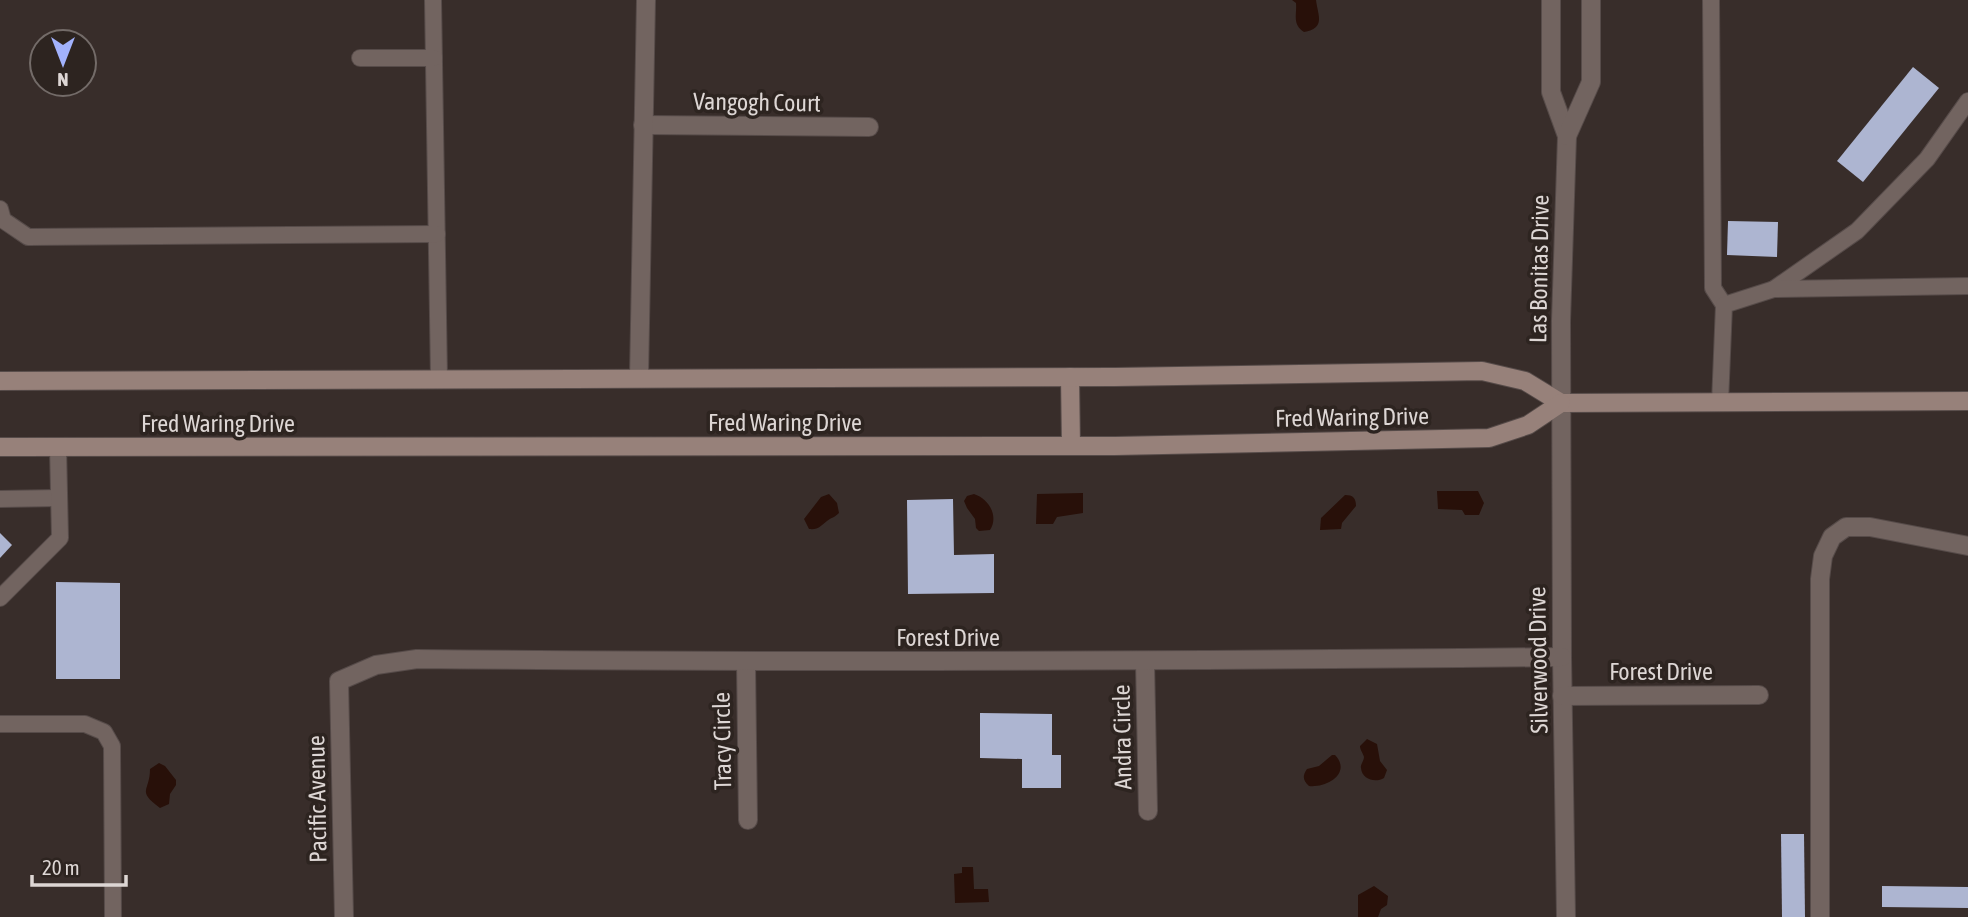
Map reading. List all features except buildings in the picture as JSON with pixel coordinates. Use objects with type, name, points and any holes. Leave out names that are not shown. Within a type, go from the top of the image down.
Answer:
[{"type":"main road","name":"Fred Waring Drive","points":[[0,381],[1070,377],[1482,371],[1525,381],[1561,402],[1528,425],[1489,438],[1071,446],[0,447]]},
{"type":"main road","points":[[1070,377],[1071,446]]},
{"type":"main road","points":[[1561,402],[1968,401]]},
{"type":"street","points":[[639,378],[646,0]]},
{"type":"street","name":"Las Bonitas Drive","points":[[1552,0],[1552,92],[1567,136],[1561,402]]},
{"type":"street","name":"Las Bonitas Drive","points":[[1567,136],[1591,82],[1591,0]]},
{"type":"street","name":"Vangogh Court","points":[[643,125],[869,127]]},
{"type":"street","name":"Silverwood Drive","points":[[1561,402],[1566,917]]},
{"type":"street","points":[[1820,917],[1820,579],[1823,556],[1832,537],[1846,527],[1870,527],[1968,546]]},
{"type":"street","name":"Forest Drive","points":[[339,681],[376,665],[417,659],[1145,662],[1562,657]]},
{"type":"street","name":"Tracy Circle","points":[[746,662],[748,820]]},
{"type":"street","name":"Andra Circle","points":[[1145,662],[1148,811]]},
{"type":"street","name":"Pacific Avenue","points":[[339,681],[344,917]]},
{"type":"street","name":"Forest Drive","points":[[1562,696],[1759,695]]},
{"type":"lane","points":[[433,0],[439,379]]},
{"type":"lane","points":[[1711,0],[1713,288],[1724,305],[1720,402]]},
{"type":"lane","points":[[360,58],[434,58]]},
{"type":"lane","points":[[1724,305],[1774,289],[1857,232],[1927,159],[1968,101]]},
{"type":"lane","points":[[0,209],[3,220],[28,237],[437,234]]},
{"type":"lane","points":[[1774,289],[1968,286]]},
{"type":"lane","points":[[0,598],[60,538],[58,447]]},
{"type":"lane","points":[[0,499],[59,498]]},
{"type":"lane","points":[[0,724],[85,724],[104,732],[112,746],[113,917]]},
{"type":"shaded area","points":[[1292,0],[1316,0],[1319,20],[1315,28],[1304,32],[1300,29],[1296,19],[1296,3]]},
{"type":"shaded area","points":[[1437,491],[1478,491],[1484,503],[1479,515],[1465,515],[1462,510],[1438,509]]},
{"type":"shaded area","points":[[1083,493],[1083,513],[1057,517],[1053,524],[1036,524],[1037,494]]},
{"type":"shaded area","points":[[829,494],[837,503],[839,513],[819,527],[809,529],[804,519],[821,497]]},
{"type":"shaded area","points":[[974,494],[984,500],[991,509],[993,525],[990,530],[979,531],[967,508],[964,501],[967,496]]},
{"type":"shaded area","points":[[1345,495],[1354,498],[1356,506],[1342,523],[1341,529],[1320,530],[1321,518]]},
{"type":"shaded area","points":[[1367,739],[1377,744],[1380,761],[1387,770],[1384,778],[1373,780],[1362,772],[1364,757],[1360,746]]},
{"type":"shaded area","points":[[1332,755],[1340,762],[1339,773],[1330,782],[1309,786],[1304,778],[1307,769],[1319,766]]},
{"type":"shaded area","points":[[159,763],[165,766],[176,780],[169,804],[160,808],[146,794],[150,769]]},
{"type":"shaded area","points":[[962,867],[973,867],[974,889],[988,889],[989,902],[955,903],[954,874],[962,873]]},
{"type":"shaded area","points":[[1374,886],[1388,896],[1387,905],[1381,909],[1378,917],[1358,917],[1358,895]]}]
